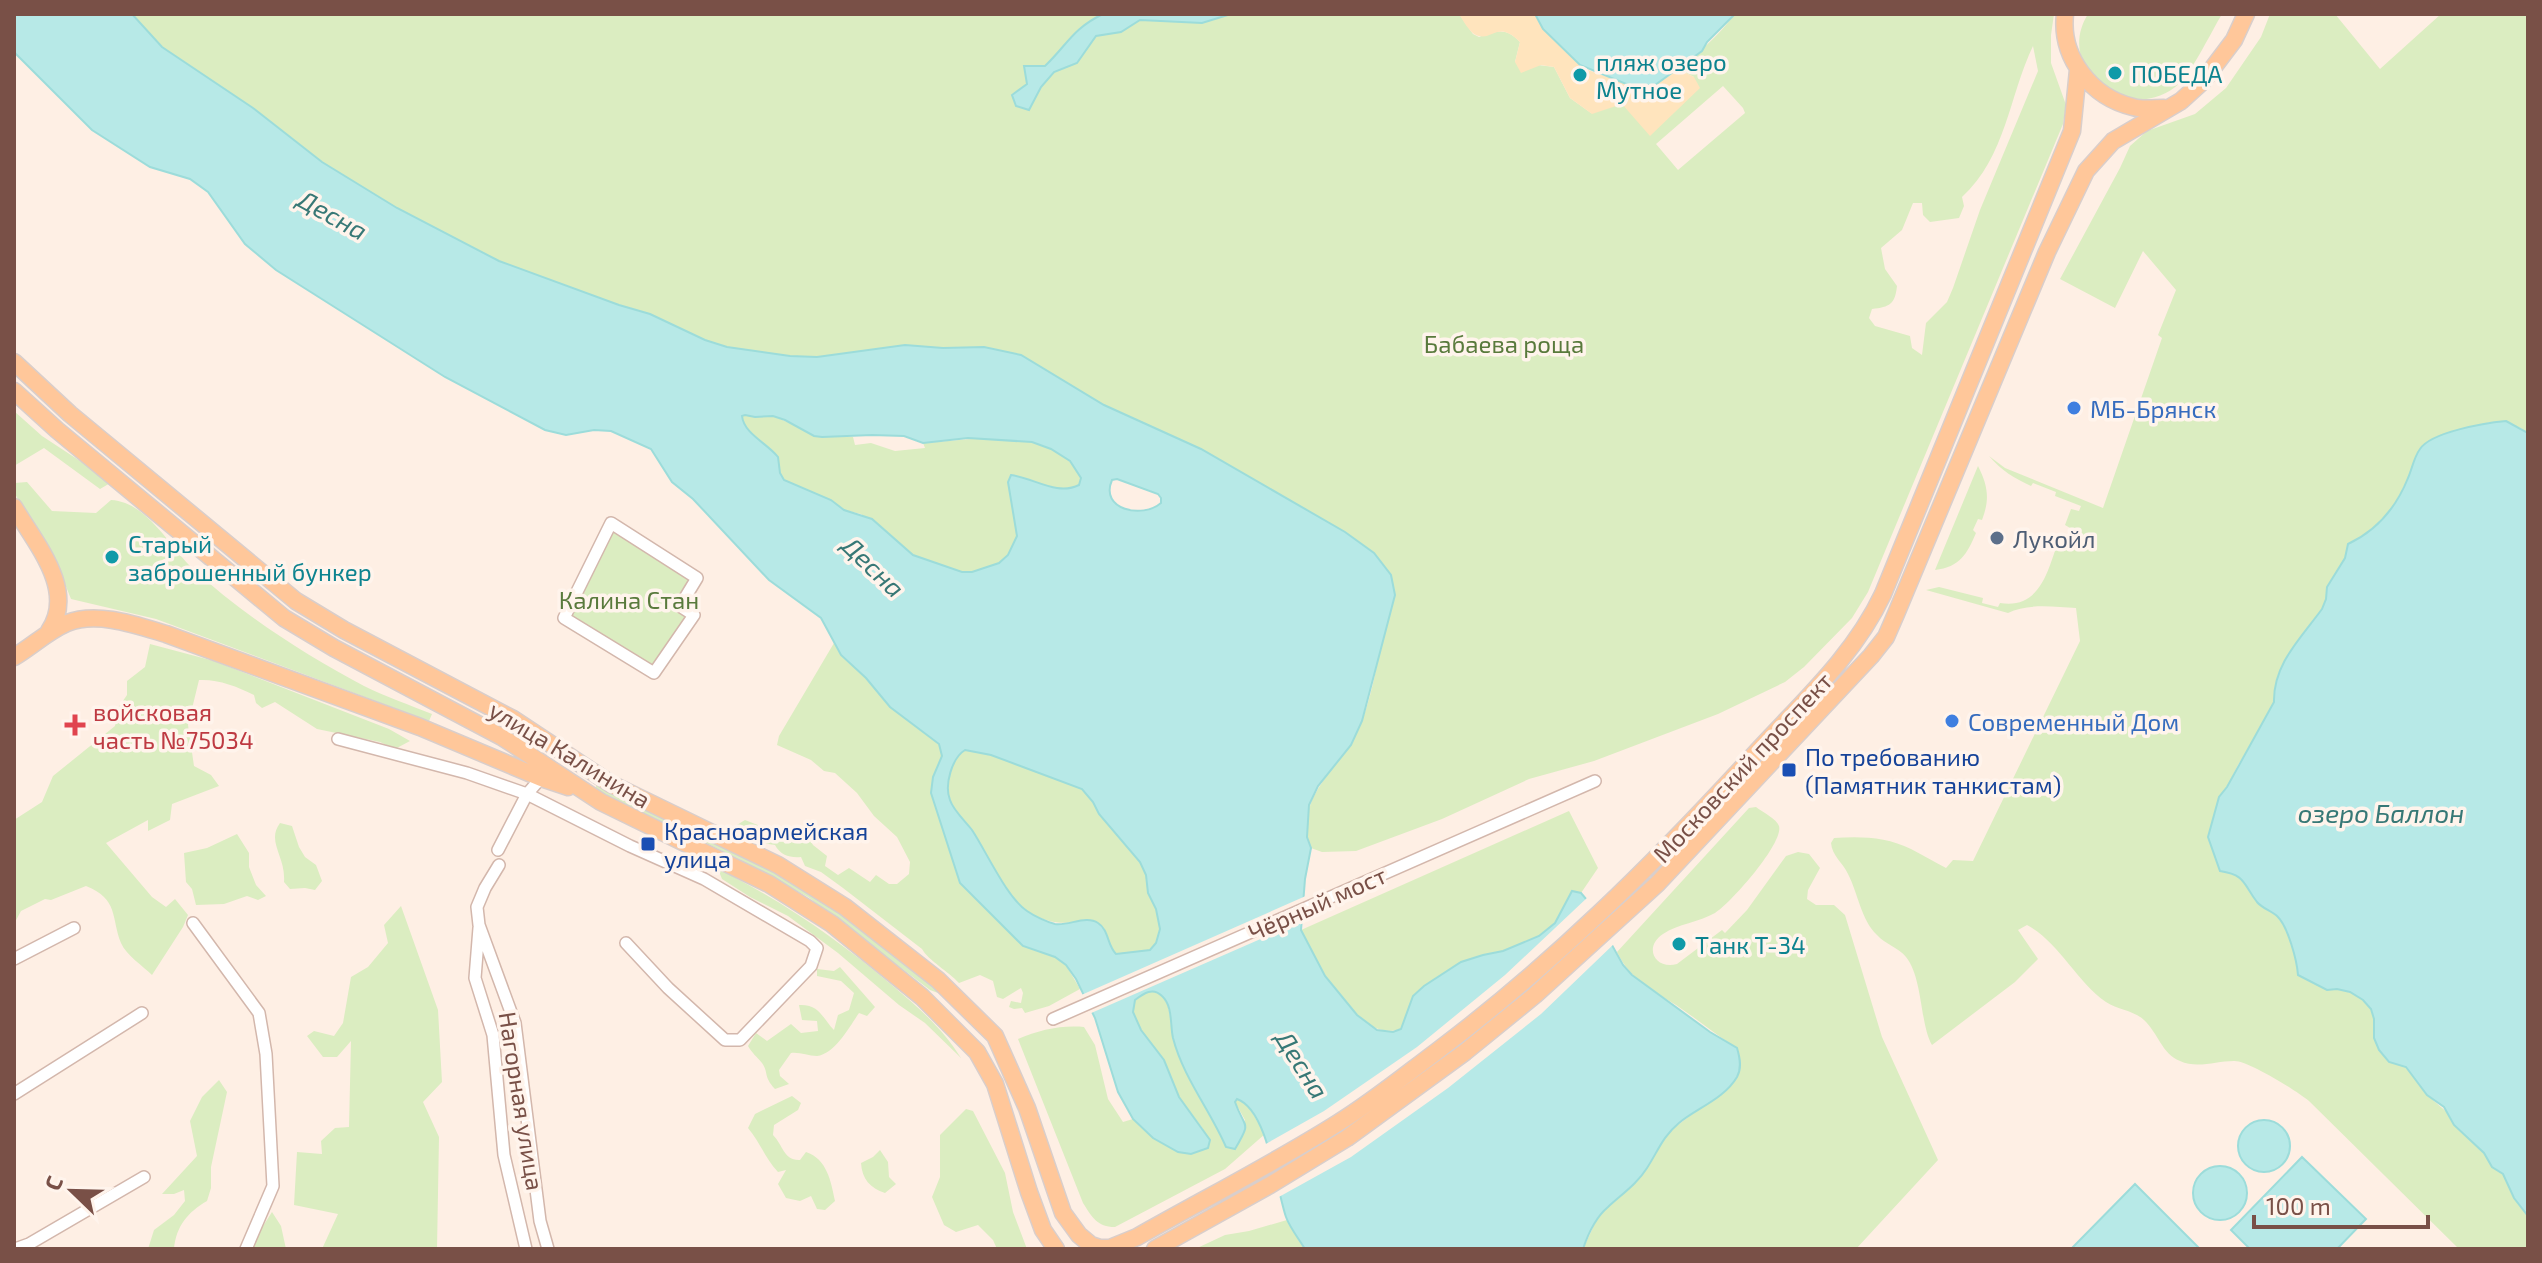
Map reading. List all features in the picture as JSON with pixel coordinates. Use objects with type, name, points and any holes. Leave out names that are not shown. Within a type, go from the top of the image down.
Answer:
[{"type":"main road","points":[[2065,14],[2063,25],[2070,54],[2078,70],[2100,93],[2134,108],[2166,108]]},
{"type":"main road","name":"Московский проспект","points":[[1130,1239],[1338,1123],[1414,1070],[1525,983],[1706,834],[1880,646],[2047,252],[2086,171],[2113,141],[2181,101],[2203,81],[2234,40],[2246,14]]},
{"type":"main road","name":"Московский проспект","points":[[1155,1249],[1270,1185],[1377,1117],[1535,995],[1651,877],[1835,668],[1870,620],[2072,131],[2078,70]]},
{"type":"main road","name":"улица Калинина","points":[[14,362],[70,414],[296,601],[344,630],[513,719],[611,784],[727,839],[814,886],[938,980],[995,1036],[1022,1095],[1057,1198],[1068,1221],[1091,1245],[1110,1248],[1130,1239]]},
{"type":"main road","name":"улица Калинина","points":[[14,391],[142,502],[284,618],[334,648],[489,729],[611,807],[755,877],[803,903],[832,924],[931,1006],[977,1052],[995,1084],[1043,1230],[1056,1249]]},
{"type":"main road","points":[[14,507],[50,569],[59,593],[56,622],[40,641]]},
{"type":"main road","points":[[14,657],[56,629],[77,620],[103,620],[139,626],[420,727],[541,778],[582,790]]},
{"type":"street","points":[[611,523],[697,578],[680,606],[694,615],[654,673],[564,618],[611,523]]},
{"type":"street","points":[[338,739],[467,773],[527,794],[704,879],[817,948],[811,966],[740,1040],[725,1040],[668,988],[626,943]]},
{"type":"street","points":[[498,850],[512,819],[541,778]]},
{"type":"street","name":"Чёрный мост","points":[[1055,1018],[1595,781]]},
{"type":"street","points":[[499,865],[477,907],[479,925],[475,978],[493,1035],[504,1155],[526,1249]]},
{"type":"street","points":[[193,923],[259,1013],[266,1054],[273,1186],[246,1249]]},
{"type":"street","name":"Нагорная улица","points":[[479,925],[515,1023],[540,1221],[548,1249]]},
{"type":"street","points":[[14,959],[74,928]]},
{"type":"street","points":[[14,1094],[142,1013]]},
{"type":"street","points":[[15,1249],[29,1244],[144,1177]]},
{"type":"green space","name":"Бабаева роща","points":[[132,14],[1459,14],[1473,34],[1479,37],[1501,32],[1515,37],[1520,42],[1515,62],[1554,67],[1570,98],[1591,113],[1694,77],[1676,68],[1708,44],[1735,14],[2054,14],[2051,63],[2066,105],[2063,124],[1868,592],[1852,618],[1804,667],[1785,682],[1718,714],[1594,761],[1529,779],[1442,819],[1356,851],[1322,852],[1311,848],[1307,829],[1308,812],[1314,796],[1362,721],[1377,667],[1391,575],[1374,553],[1345,532],[1201,449],[1104,405],[943,348],[905,345],[817,357],[727,347],[650,314],[499,261],[397,208],[322,162],[253,108],[162,47]],"holes":[[[2033,46],[2038,71],[1980,210],[1947,302],[1926,323],[1922,355],[1912,348],[1910,336],[1875,326],[1869,318],[1872,309],[1890,304],[1896,292],[1897,286],[1885,269],[1881,248],[1902,230],[1913,203],[1922,203],[1923,215],[1930,222],[1959,218],[1964,206],[1962,197],[1977,181],[1997,145]],[[1723,86],[1745,113],[1678,170],[1656,144]]]},
{"type":"green space","points":[[2088,14],[2222,14],[2185,78],[2160,96],[2140,100],[2120,96],[2102,87],[2089,73],[2081,55],[2080,35]]},
{"type":"green space","points":[[2270,14],[2335,14],[2380,69],[2441,14],[2528,14],[2528,433],[2519,427],[2491,422],[2462,429],[2406,482],[2395,504],[2376,528],[2348,544],[2345,558],[2327,587],[2322,609],[2274,692],[2274,702],[2265,722],[2219,797],[2208,837],[2220,871],[2240,878],[2257,902],[2277,916],[2285,927],[2298,975],[2327,990],[2337,989],[2363,1000],[2371,1009],[2374,1038],[2379,1050],[2389,1062],[2406,1067],[2427,1095],[2449,1114],[2454,1125],[2484,1153],[2492,1167],[2503,1174],[2514,1198],[2528,1216],[2528,1249],[2459,1249],[2303,1096],[2240,1062],[2193,1064],[2174,1058],[2144,1020],[2106,1002],[2049,941],[2027,925],[2018,930],[2038,959],[2015,982],[1932,1045],[1912,966],[1903,954],[1872,929],[1848,874],[1832,848],[1834,838],[1874,838],[1902,845],[1946,868],[1953,860],[1973,861],[2080,641],[2076,608],[2032,607],[2008,613],[1926,590],[1939,587],[1983,598],[1982,603],[1998,607],[2000,603],[2026,600],[2042,583],[2061,533],[2067,535],[2070,528],[2065,525],[2071,509],[2079,511],[2081,506],[2055,496],[2056,492],[2019,480],[1989,456],[2005,468],[2103,508],[2162,338],[2158,335],[2176,290],[2143,251],[2115,308],[2060,279],[2130,146],[2147,131],[2195,114],[2226,88],[2261,37]]},
{"type":"green space","points":[[14,411],[42,436],[112,482],[100,489],[44,448],[14,466]]},
{"type":"green space","points":[[742,416],[773,416],[822,437],[853,437],[855,445],[871,443],[895,451],[925,448],[923,443],[964,439],[1032,442],[1052,449],[1069,461],[1081,478],[1080,485],[1065,489],[1022,477],[1008,483],[1017,536],[1008,555],[999,563],[962,572],[913,555],[861,514],[844,510],[831,500],[784,480],[778,457],[747,428]]},
{"type":"green space","points":[[1978,466],[1987,493],[1982,520],[1978,519],[1973,530],[1976,533],[1962,558],[1951,566],[1935,570]]},
{"type":"green space","points":[[27,482],[52,511],[96,513],[111,500],[136,508],[193,569],[253,618],[364,686],[432,714],[429,721],[156,619],[71,599],[61,574],[15,494],[15,483]]},
{"type":"green space","name":"Калина Стан","points":[[611,523],[697,578],[680,606],[694,615],[654,672],[564,618]]},
{"type":"green space","points":[[834,643],[841,655],[866,678],[890,707],[939,744],[942,755],[933,777],[960,883],[1023,946],[1055,957],[1066,965],[1080,989],[1049,1006],[1025,1013],[1022,1008],[1009,1007],[1011,1001],[1021,1003],[1021,988],[1003,999],[997,997],[993,981],[980,975],[959,983],[922,949],[843,888],[821,872],[805,866],[801,857],[786,855],[775,845],[756,842],[732,828],[745,820],[765,828],[767,836],[776,840],[806,832],[813,845],[827,856],[825,866],[838,875],[849,868],[870,882],[876,875],[889,884],[897,884],[909,874],[910,862],[897,837],[874,816],[857,793],[835,773],[824,771],[811,760],[777,745],[779,736]]},
{"type":"green space","points":[[150,644],[214,661],[389,729],[410,741],[395,749],[380,742],[317,729],[275,702],[262,708],[256,703],[254,695],[220,682],[199,680],[188,725],[194,766],[211,775],[219,786],[172,804],[170,820],[148,831],[148,820],[106,843],[152,897],[166,907],[175,899],[188,915],[152,975],[123,947],[109,903],[97,891],[86,886],[51,900],[45,899],[21,911],[14,924],[14,820],[42,802],[53,776],[115,726],[116,711],[127,695],[127,681],[145,667]]},
{"type":"green space","points":[[965,750],[991,755],[1082,789],[1099,814],[1140,861],[1146,875],[1148,893],[1160,928],[1156,943],[1150,950],[1116,954],[1109,947],[1107,934],[1088,920],[1072,923],[1050,921],[1020,906],[950,801],[950,773],[956,759]]},
{"type":"green space","points":[[596,785],[787,878],[826,902],[938,993],[808,897],[739,859],[607,795],[596,789]]},
{"type":"green space","points":[[1756,807],[1779,826],[1765,859],[1715,913],[1657,939],[1654,956],[1663,964],[1677,964],[1722,930],[1725,933],[1747,910],[1786,856],[1798,852],[1809,854],[1820,868],[1808,890],[1807,899],[1816,905],[1834,905],[1845,915],[1882,1037],[1938,1160],[1856,1249],[1583,1249],[1597,1219],[1647,1168],[1665,1135],[1700,1108],[1737,1048],[1642,983],[1628,970],[1617,952],[1749,808]]},
{"type":"green space","points":[[1569,811],[1598,868],[1581,893],[1571,892],[1555,923],[1539,936],[1503,951],[1483,955],[1424,986],[1413,996],[1401,1029],[1384,1030],[1368,1024],[1340,997],[1301,930]]},
{"type":"green space","points":[[280,823],[292,826],[305,857],[316,865],[322,881],[315,890],[290,889],[284,882],[275,837]]},
{"type":"green space","points":[[237,834],[249,853],[249,867],[256,885],[266,896],[258,900],[247,896],[224,904],[196,905],[192,889],[186,882],[184,853],[207,848]]},
{"type":"green space","points":[[718,869],[787,908],[852,953],[921,1011],[961,1058],[925,1023],[838,953],[788,916],[722,879]]},
{"type":"green space","points":[[401,906],[438,1010],[442,1082],[423,1102],[439,1137],[437,1249],[322,1249],[338,1214],[294,1205],[297,1152],[322,1154],[321,1141],[335,1128],[349,1127],[351,1041],[337,1057],[323,1057],[307,1036],[314,1031],[334,1036],[343,1023],[351,977],[368,967],[388,943],[384,925]]},
{"type":"green space","points":[[840,967],[875,1007],[867,1016],[859,1013],[841,1039],[824,1054],[791,1053],[779,1070],[780,1076],[789,1084],[775,1089],[762,1063],[748,1046],[756,1033],[767,1041],[791,1024],[801,1033],[818,1031],[817,1021],[802,1020],[799,1005],[816,1009],[834,1030],[838,1015],[849,1010],[854,993],[841,981],[817,976],[817,969],[834,971]]},
{"type":"green space","points":[[1156,991],[1166,1001],[1174,1041],[1185,1069],[1226,1147],[1235,1149],[1245,1120],[1235,1102],[1237,1099],[1247,1104],[1265,1134],[1225,1169],[1115,1227],[1109,1227],[1096,1220],[1083,1203],[1018,1039],[1050,1029],[1084,1027],[1095,1045],[1108,1099],[1123,1122],[1133,1119],[1153,1138],[1178,1152],[1203,1129],[1179,1097],[1164,1060],[1141,1030],[1132,1012],[1135,1000],[1145,992]]},
{"type":"green space","points":[[219,1080],[227,1092],[207,1201],[184,1220],[174,1249],[148,1249],[154,1230],[174,1215],[185,1201],[184,1190],[162,1194],[197,1156],[190,1121],[202,1097]]},
{"type":"green space","points":[[792,1096],[801,1103],[798,1110],[774,1125],[773,1135],[790,1158],[800,1160],[806,1152],[823,1165],[835,1201],[825,1210],[817,1209],[811,1196],[800,1201],[786,1198],[778,1184],[786,1170],[778,1172],[748,1128],[755,1114]]},
{"type":"green space","points":[[966,1109],[973,1111],[1005,1173],[1013,1212],[1027,1249],[997,1249],[993,1240],[978,1225],[956,1232],[944,1225],[932,1197],[940,1177],[940,1135]]},
{"type":"green space","points":[[880,1150],[888,1162],[889,1177],[896,1184],[885,1193],[868,1182],[861,1163]]},
{"type":"green space","points":[[272,1212],[281,1226],[286,1249],[252,1249],[256,1237]]},
{"type":"green space","points":[[1287,1220],[1305,1249],[1195,1249],[1225,1235]]},
{"type":"sand","name":"пляж озеро Мутное","points":[[1459,14],[1535,14],[1543,29],[1588,70],[1632,86],[1655,85],[1676,68],[1694,77],[1700,88],[1650,136],[1622,104],[1592,114],[1570,98],[1554,67],[1541,65],[1521,73],[1515,62],[1520,42],[1506,32],[1476,35]]},
{"type":"water","name":"Десна","points":[[14,14],[132,14],[162,47],[253,108],[322,162],[397,208],[499,261],[650,314],[727,347],[817,357],[905,345],[984,347],[1021,355],[1104,405],[1201,449],[1345,532],[1374,553],[1391,575],[1395,595],[1362,721],[1351,745],[1318,786],[1309,805],[1307,837],[1311,848],[1301,930],[1325,976],[1357,1015],[1377,1030],[1393,1032],[1401,1029],[1413,996],[1424,986],[1461,962],[1503,951],[1539,936],[1555,923],[1572,891],[1581,893],[1632,975],[1737,1048],[1740,1070],[1737,1077],[1725,1091],[1669,1133],[1639,1179],[1600,1216],[1583,1249],[1305,1249],[1286,1217],[1269,1151],[1256,1118],[1248,1106],[1237,1099],[1235,1102],[1245,1129],[1235,1149],[1226,1147],[1177,1052],[1166,1000],[1152,991],[1135,1000],[1133,1012],[1141,1030],[1164,1060],[1179,1097],[1210,1140],[1208,1148],[1191,1154],[1178,1152],[1153,1138],[1133,1119],[1118,1092],[1095,1018],[1066,965],[1055,957],[1023,946],[960,883],[931,793],[933,777],[942,756],[939,744],[890,707],[866,678],[841,655],[821,618],[769,580],[693,499],[672,482],[651,449],[611,431],[594,430],[566,435],[545,430],[445,377],[276,270],[245,244],[208,192],[190,179],[150,167],[92,130],[14,52]],"holes":[[[742,416],[773,416],[822,437],[904,436],[923,443],[968,438],[1032,442],[1070,461],[1081,478],[1079,485],[1062,488],[1011,475],[1008,482],[1017,536],[1008,555],[999,563],[962,572],[913,555],[872,519],[844,510],[831,500],[784,480],[778,457],[747,428]],[[1117,479],[1158,494],[1161,503],[1144,510],[1125,509],[1112,498],[1112,480]],[[965,750],[991,755],[1082,789],[1140,862],[1146,875],[1148,893],[1156,909],[1160,929],[1156,943],[1150,950],[1116,954],[1098,923],[1088,920],[1055,924],[1019,905],[950,800],[949,780],[960,754]]]},
{"type":"water","points":[[1103,14],[1231,14],[1202,23],[1140,20],[1121,32],[1096,36],[1077,63],[1054,72],[1041,87],[1029,110],[1016,106],[1012,95],[1027,84],[1024,66],[1045,66],[1077,31]]},
{"type":"water","points":[[1535,14],[1735,14],[1702,51],[1655,85],[1631,86],[1580,65],[1543,29]]},
{"type":"water","name":"озеро Баллон","points":[[2506,421],[2528,433],[2528,1216],[2514,1198],[2503,1174],[2492,1167],[2484,1153],[2454,1125],[2444,1107],[2427,1095],[2406,1067],[2389,1062],[2379,1050],[2374,1038],[2371,1009],[2363,1000],[2350,992],[2327,990],[2298,975],[2285,927],[2277,916],[2257,902],[2239,878],[2220,871],[2208,837],[2219,797],[2274,702],[2283,664],[2322,609],[2327,587],[2345,558],[2348,544],[2377,525],[2392,508],[2418,452],[2426,443],[2459,429]]},
{"type":"water","points":[[2264,1120],[2283,1127],[2290,1146],[2283,1165],[2264,1172],[2245,1165],[2238,1146],[2245,1127]]},
{"type":"water","points":[[2302,1157],[2366,1219],[2337,1249],[2250,1249],[2231,1230]]},
{"type":"water","points":[[2220,1166],[2239,1174],[2247,1193],[2239,1212],[2220,1220],[2201,1212],[2193,1193],[2201,1174]]},
{"type":"water","points":[[2135,1184],[2200,1249],[2071,1249]]},
{"type":"pier","points":[[1308,895],[1306,919],[1089,1014],[1079,996]]},
{"type":"pier","points":[[1589,896],[1616,942],[1541,1014],[1448,1088],[1351,1157],[1277,1198],[1264,1145],[1324,1111],[1417,1047],[1505,975]]},
{"type":"place","name":"ПОБЕДА","points":[[2115,73]]},
{"type":"place","name":"пляж озеро Мутное","points":[[1580,75]]},
{"type":"place","name":"МБ-Брянск","points":[[2074,408]]},
{"type":"place","name":"Лукойл","points":[[1997,538]]},
{"type":"place","name":"Старый заброшенный бункер","points":[[112,557]]},
{"type":"place","name":"Современный Дом","points":[[1952,721]]},
{"type":"place","name":"войсковая часть №75034","points":[[75,725]]},
{"type":"place","name":"По требованию (Памятник танкистам)","points":[[1789,770]]},
{"type":"place","name":"Красноармейская улица","points":[[648,844]]},
{"type":"place","name":"Танк Т-34","points":[[1679,944]]}]
